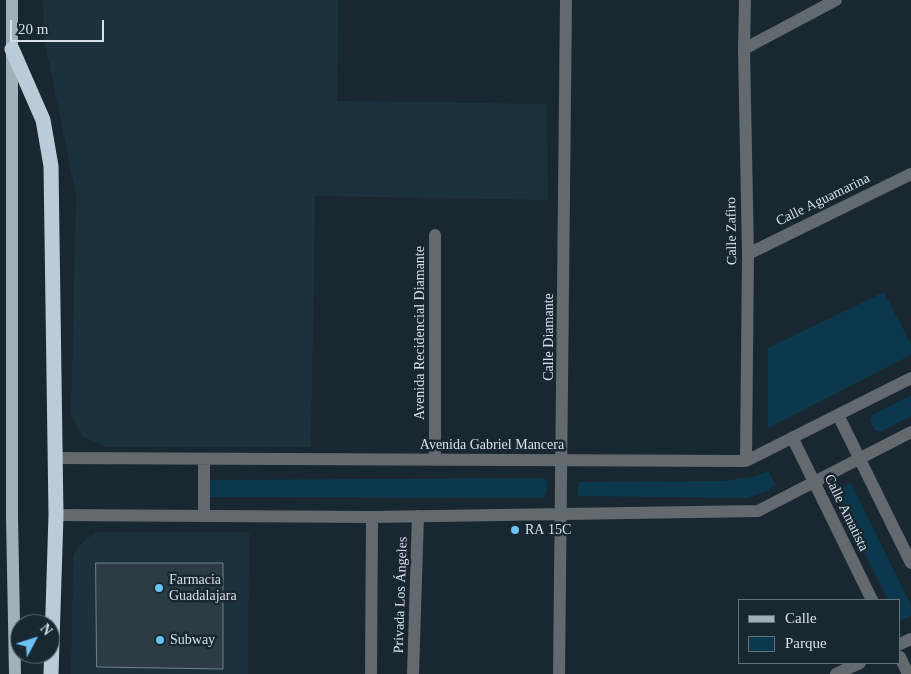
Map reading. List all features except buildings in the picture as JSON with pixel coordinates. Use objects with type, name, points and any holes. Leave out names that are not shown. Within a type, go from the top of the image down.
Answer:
[{"type":"highway","points":[[12,49],[43,120],[51,166],[56,515],[51,674]]},
{"type":"main road","points":[[12,0],[12,517],[15,674]]},
{"type":"street","name":"Calle Diamante","points":[[559,674],[559,514],[563,460],[566,0]]},
{"type":"street","name":"Calle Zafiro","points":[[745,0],[744,49],[748,254],[746,461]]},
{"type":"street","points":[[744,49],[836,0]]},
{"type":"street","name":"Calle Aguamarina","points":[[748,254],[911,174]]},
{"type":"street","name":"Avenida Recidencial Diamante","points":[[435,235],[435,460]]},
{"type":"street","name":"Avenida Gabriel Mancera","points":[[54,458],[746,461],[911,378]]},
{"type":"street","points":[[838,415],[911,563]]},
{"type":"street","points":[[56,515],[372,517],[758,511],[911,432]]},
{"type":"street","name":"Calle Amatista","points":[[793,439],[872,599]]},
{"type":"street","points":[[204,460],[204,516]]},
{"type":"street","name":"Privada Los Ángeles","points":[[413,674],[418,516]]},
{"type":"street","name":"Privada Los Ángeles","points":[[371,674],[372,517]]},
{"type":"street","points":[[901,659],[908,674]]},
{"type":"street","points":[[836,674],[858,664]]},
{"type":"shaded area","points":[[43,0],[338,0],[337,101],[547,104],[548,200],[315,196],[311,447],[106,447],[82,436],[71,416],[76,196],[44,38]]},
{"type":"shaded area","points":[[96,532],[249,532],[248,674],[71,674],[73,555],[84,541]]},
{"type":"green space","points":[[884,292],[911,344],[911,355],[768,428],[768,348]]},
{"type":"green space","points":[[911,395],[911,416],[880,432],[875,430],[870,421],[872,415]]},
{"type":"green space","points":[[768,471],[775,484],[768,491],[746,498],[577,496],[579,482],[726,481],[756,476]]},
{"type":"green space","points":[[540,478],[546,480],[547,487],[547,492],[542,498],[210,497],[210,480]]},
{"type":"green space","points":[[851,483],[911,605],[911,616],[901,621],[901,599],[888,599],[834,492]]},
{"type":"place","name":"RA 15C","points":[[515,530]]},
{"type":"place","name":"Farmacia Guadalajara","points":[[159,588]]},
{"type":"place","name":"Subway","points":[[160,640]]}]
